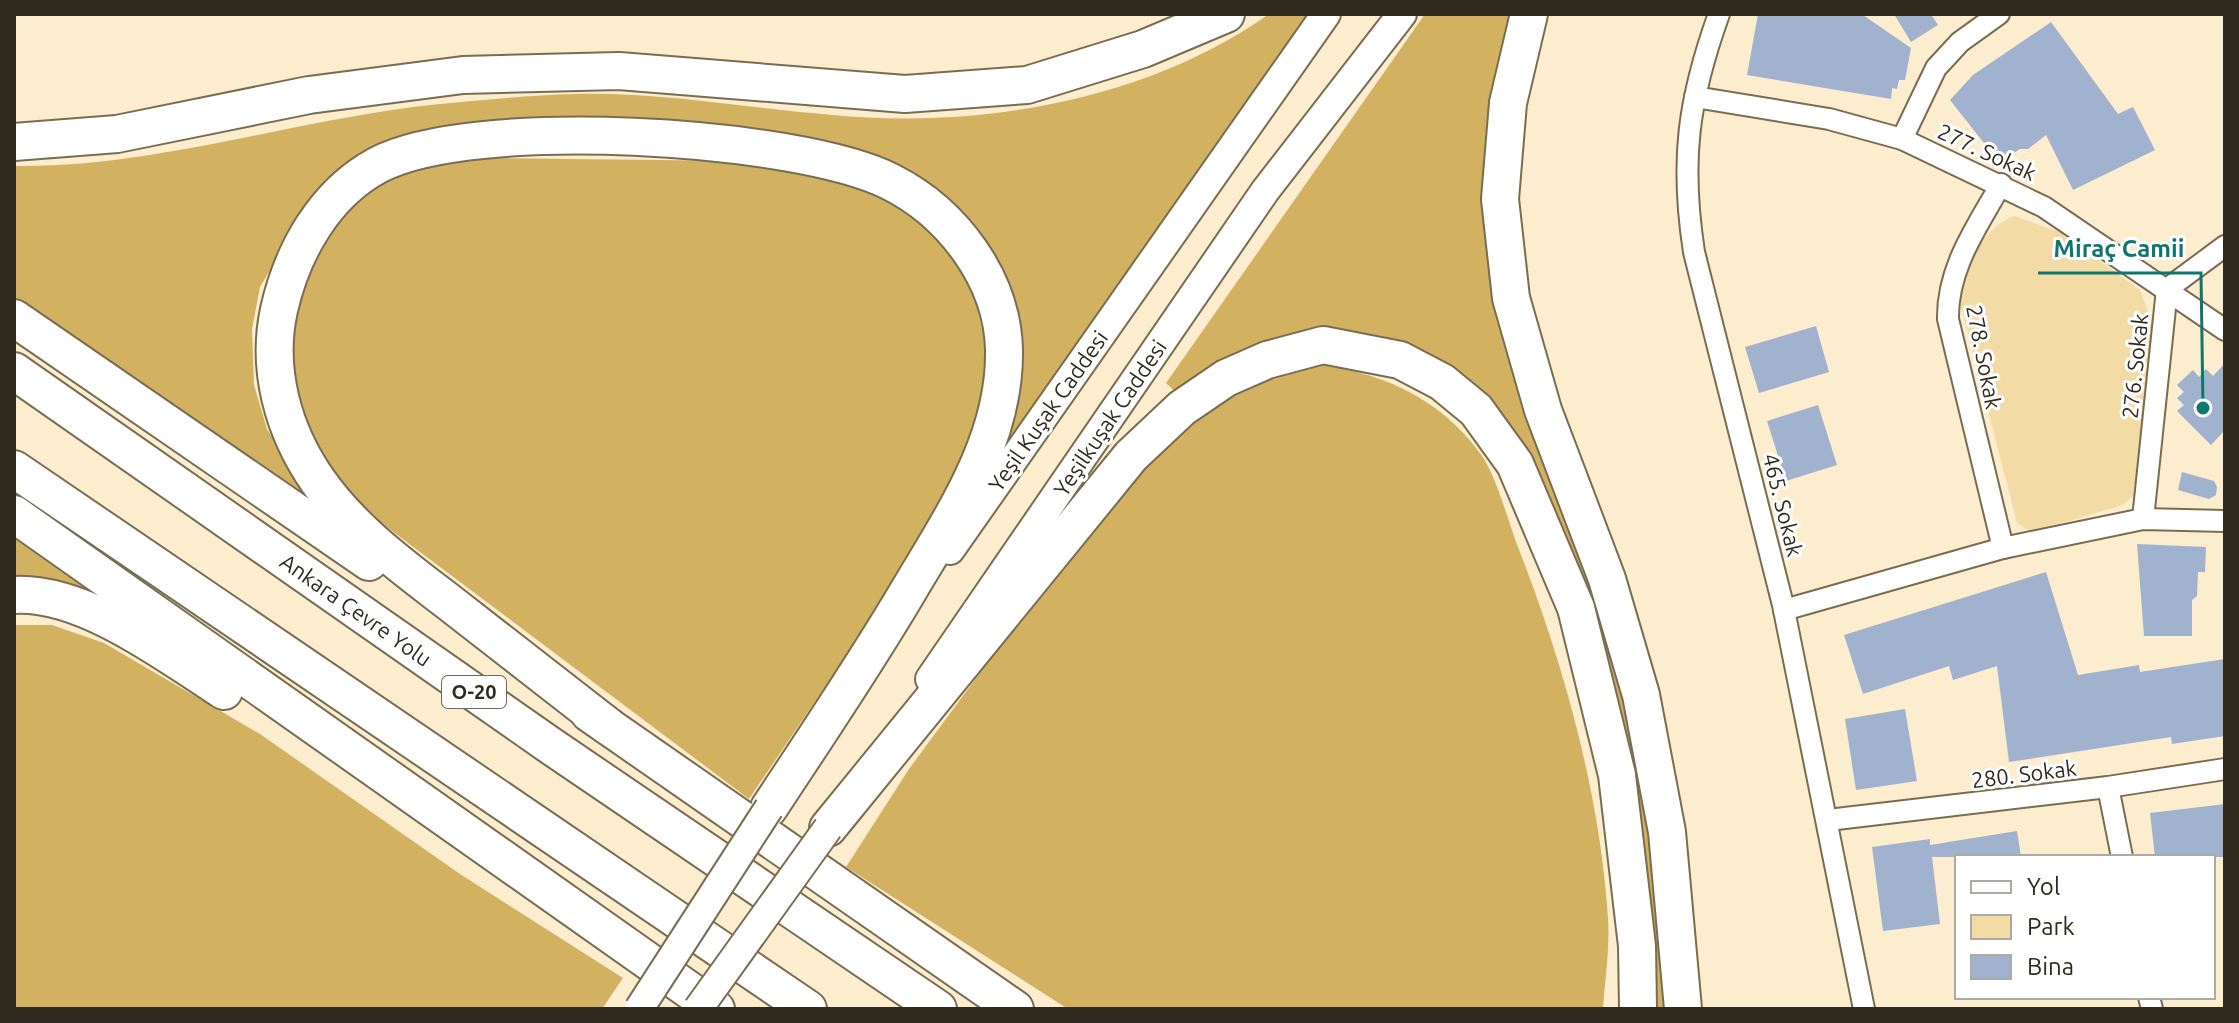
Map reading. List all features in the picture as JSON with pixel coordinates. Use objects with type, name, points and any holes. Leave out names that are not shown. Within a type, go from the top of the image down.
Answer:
[{"type":"highway","points":[[14,142],[117,134],[309,95],[463,75],[619,71],[905,94],[1027,85],[1143,49],[1226,14]]},
{"type":"highway","points":[[1529,14],[1508,103],[1500,199],[1511,298],[1543,410],[1607,579],[1641,695],[1667,832],[1683,1009]]},
{"type":"highway","points":[[608,726],[364,534],[315,477],[285,417],[274,360],[274,331],[281,300],[287,276],[301,247],[312,227],[344,190],[381,163],[423,149],[475,140],[594,135],[748,147],[823,158],[892,182],[944,220],[981,268],[1000,320],[1004,345],[997,408],[981,461],[951,519],[884,632],[769,808]]},
{"type":"highway","points":[[14,318],[1015,1009]]},
{"type":"highway","points":[[828,828],[1131,456],[1182,408],[1226,378],[1267,360],[1323,345],[1400,360],[1442,382],[1476,410],[1515,464],[1576,608],[1617,775],[1637,946],[1638,1009]]},
{"type":"highway","name":"Ankara Çevre Yolu","points":[[14,371],[537,737],[938,1009]]},
{"type":"highway","points":[[14,469],[808,1009]]},
{"type":"highway","points":[[14,514],[716,1009]]},
{"type":"highway","points":[[14,595],[71,605],[120,625],[605,932]]},
{"type":"highway","points":[[905,931],[1032,1009]]},
{"type":"main road","name":"Yeşil Kuşak Caddesi","points":[[639,1009],[769,808],[1326,14]]},
{"type":"main road","name":"Yeşilkuşak Caddesi","points":[[698,1009],[828,828],[1265,191],[1402,14]]},
{"type":"street","name":"465. Sokak","points":[[1719,14],[1695,97],[1685,165],[1694,252],[1784,610],[1864,1009]]},
{"type":"street","points":[[1902,139],[1936,68],[1960,42],[1999,14]]},
{"type":"street","name":"277. Sokak","points":[[1695,97],[1829,119],[1902,139],[2044,207],[2225,330]]},
{"type":"street","name":"278. Sokak","points":[[2001,184],[1956,267],[1948,303],[1948,319],[2003,548]]},
{"type":"street","name":"276. Sokak","points":[[2143,519],[2167,289],[2225,246]]},
{"type":"street","points":[[1784,610],[2003,548],[2143,519],[2225,521]]},
{"type":"street","name":"280. Sokak","points":[[1828,820],[2108,787],[2225,769]]},
{"type":"street","points":[[2108,787],[2122,855]]},
{"type":"green space","points":[[2014,216],[2060,232],[2140,290],[2152,322],[2136,493],[2123,505],[2031,532],[2017,523],[1960,302],[1965,276],[1976,251],[1992,230]]},
{"type":"shaded area","points":[[1269,14],[1322,14],[1014,451],[1000,440],[1019,367],[920,183],[511,122],[455,124],[413,135],[313,198],[260,287],[252,329],[254,385],[267,429],[310,499],[299,509],[14,305],[14,166],[121,159],[387,111],[542,95],[639,95],[888,118],[1002,112],[1115,88],[1170,68],[1221,44]]},
{"type":"shaded area","points":[[1425,14],[1519,14],[1490,222],[1642,717],[1678,1009],[1650,1009],[1632,780],[1482,402],[1322,337],[1182,398],[1166,383]]},
{"type":"shaded area","points":[[479,158],[743,161],[885,188],[953,254],[975,299],[987,350],[984,405],[959,471],[900,576],[749,799],[356,504],[323,461],[286,375],[300,274],[361,190],[414,167]]},
{"type":"shaded area","points":[[1306,362],[1382,380],[1426,402],[1465,435],[1493,476],[1550,636],[1588,776],[1604,871],[1608,918],[1603,1009],[1068,1009],[846,867],[909,769],[1143,452],[1203,398]]},
{"type":"shaded area","points":[[14,522],[107,586],[96,603],[14,580]]},
{"type":"shaded area","points":[[14,625],[52,625],[104,643],[260,734],[460,874],[623,978],[602,1009],[14,1009]]},
{"type":"building","points":[[1758,14],[1863,15],[1911,48],[1905,80],[1899,80],[1897,89],[1892,88],[1891,99],[1747,75]]},
{"type":"building","points":[[1894,14],[1931,14],[1938,25],[1911,42]]},
{"type":"building","points":[[2051,22],[2118,114],[2133,107],[2155,150],[2073,190],[2046,135],[2028,149],[2020,149],[1999,162],[1950,100],[1973,75]]},
{"type":"building","points":[[1816,326],[1829,372],[1759,393],[1745,347]]},
{"type":"building","points":[[2225,363],[2225,430],[2211,445],[2177,411],[2184,405],[2177,398],[2184,392],[2177,385],[2193,370],[2199,377],[2206,369],[2213,376]]},
{"type":"building","points":[[1818,405],[1837,465],[1786,481],[1767,421]]},
{"type":"building","points":[[2182,472],[2214,481],[2216,495],[2209,499],[2178,490]]},
{"type":"building","points":[[2137,544],[2206,547],[2205,572],[2198,572],[2197,596],[2192,600],[2192,636],[2144,636]]},
{"type":"building","points":[[2046,572],[2078,675],[2139,665],[2140,672],[2225,659],[2225,736],[2172,744],[2171,737],[2009,762],[1997,666],[1953,680],[1949,666],[1863,694],[1844,635]]},
{"type":"building","points":[[1905,709],[1917,781],[1856,790],[1845,719]]},
{"type":"building","points":[[2225,804],[2225,857],[2155,855],[2150,813]]},
{"type":"building","points":[[2017,831],[2021,855],[1932,857],[1940,924],[1883,931],[1872,847],[1930,839],[1930,845]]},
{"type":"place","name":"Miraç Camii","points":[[2203,408]]}]
